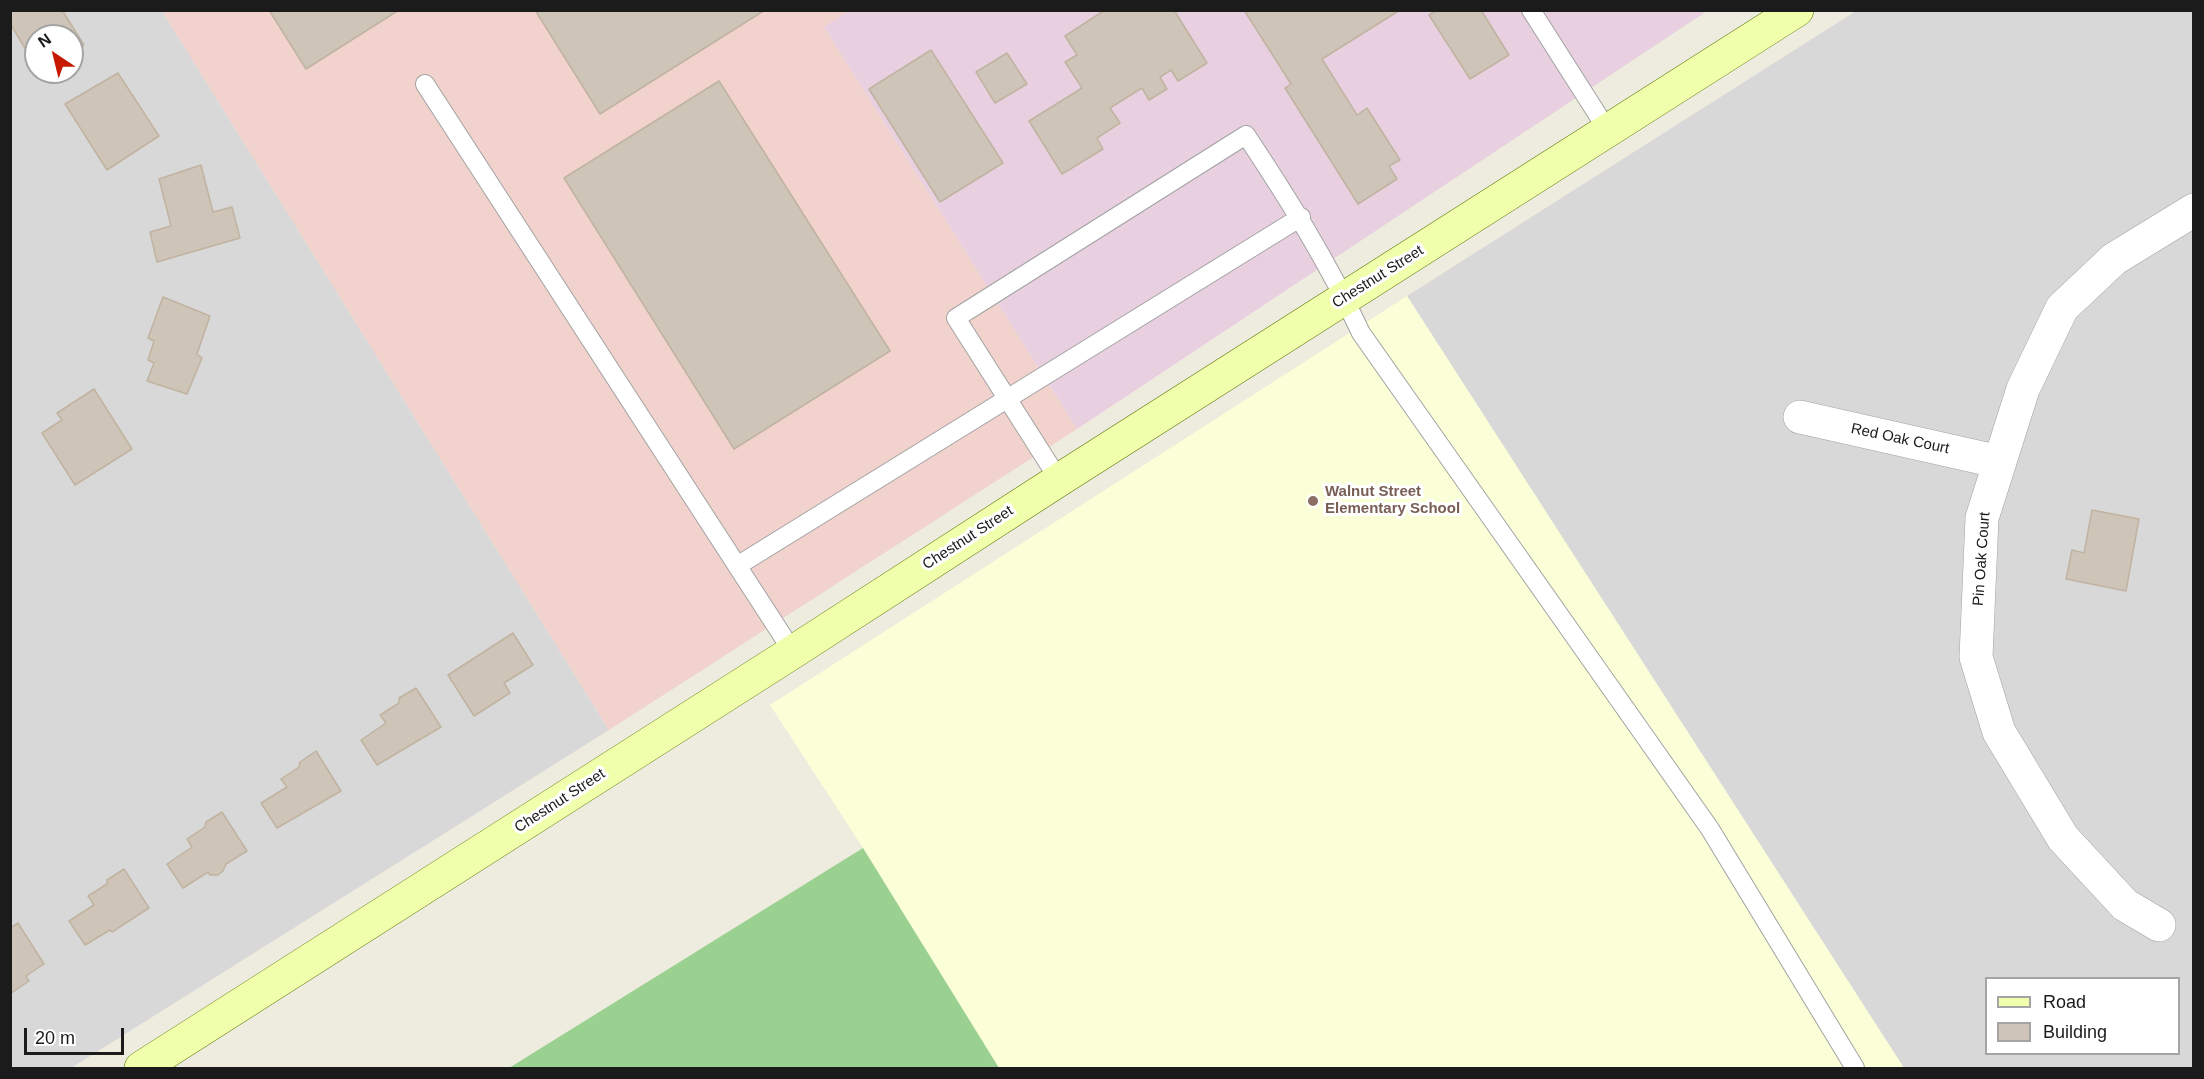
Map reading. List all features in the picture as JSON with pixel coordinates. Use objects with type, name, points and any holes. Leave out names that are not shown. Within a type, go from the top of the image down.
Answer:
[{"type":"street","name":"Chestnut Street","points":[[141,1068],[1797,10]]},
{"type":"street","name":"Pin Oak Court","points":[[2159,925],[2125,905],[2063,838],[1999,732],[1976,657],[1983,518],[2023,389],[2061,308],[2114,259],[2193,210]]},
{"type":"street","name":"Red Oak Court","points":[[1800,417],[2000,462]]},
{"type":"lane","points":[[1531,10],[1608,131]]},
{"type":"lane","points":[[425,84],[793,652]]},
{"type":"lane","points":[[1059,480],[956,318],[1246,135],[1300,217],[1345,298],[1361,333],[1710,829],[1855,1068]]},
{"type":"lane","points":[[737,566],[1300,217]]},
{"type":"shaded area","points":[[850,10],[1707,11],[1077,429],[824,27]]},
{"type":"shaded area","points":[[10,11],[162,11],[609,730],[71,1068],[11,1068]]},
{"type":"shaded area","points":[[162,11],[850,11],[824,27],[1077,429],[609,730]]},
{"type":"shaded area","points":[[1856,11],[2193,11],[2193,1068],[1904,1068],[1407,296]]},
{"type":"shaded area","name":"Walnut Street Elementary School","points":[[1407,296],[1904,1068],[999,1068],[863,848],[770,705]]},
{"type":"green space","points":[[863,848],[999,1068],[509,1068]]},
{"type":"building","points":[[10,10],[62,10],[71,24],[24,24],[24,47],[10,23]]},
{"type":"building","points":[[269,10],[399,10],[306,69]]},
{"type":"building","points":[[535,10],[765,10],[600,114]]},
{"type":"building","points":[[1105,10],[1174,10],[1207,63],[1178,81],[1171,70],[1160,77],[1167,89],[1149,100],[1142,88],[1110,108],[1120,123],[1097,138],[1103,149],[1062,174],[1029,121],[1082,88],[1065,62],[1077,55],[1065,36]]},
{"type":"building","points":[[1244,10],[1400,10],[1322,59],[1357,115],[1367,108],[1400,160],[1389,166],[1397,179],[1358,204],[1285,88],[1291,84]]},
{"type":"building","points":[[1437,10],[1481,10],[1509,55],[1470,79],[1429,15]]},
{"type":"building","points":[[931,50],[1003,163],[940,202],[869,89]]},
{"type":"building","points":[[1007,53],[1027,84],[995,103],[976,72]]},
{"type":"building","points":[[118,73],[159,136],[107,170],[65,104]]},
{"type":"building","points":[[719,81],[890,351],[734,449],[564,178]]},
{"type":"building","points":[[201,165],[213,212],[232,207],[240,238],[157,262],[150,232],[171,226],[159,179]]},
{"type":"building","points":[[163,297],[210,316],[197,354],[202,358],[187,394],[147,381],[154,363],[148,360],[154,341],[148,338]]},
{"type":"building","points":[[94,389],[132,449],[75,485],[42,433],[62,420],[57,413]]},
{"type":"building","points":[[2092,510],[2139,519],[2126,591],[2066,579],[2072,550],[2084,553]]},
{"type":"building","points":[[513,633],[533,665],[504,683],[510,693],[474,716],[448,675]]},
{"type":"building","points":[[416,688],[441,727],[377,765],[361,740],[386,723],[380,715],[399,703],[399,698]]},
{"type":"building","points":[[316,751],[341,791],[277,828],[261,803],[287,787],[281,779],[299,767],[300,762]]},
{"type":"building","points":[[222,812],[247,851],[226,864],[218,875],[210,875],[208,872],[183,888],[167,864],[192,847],[187,839],[205,827],[206,822]]},
{"type":"building","points":[[124,869],[149,908],[112,932],[110,930],[85,945],[69,921],[94,905],[88,896],[107,884],[107,880]]},
{"type":"building","points":[[18,923],[44,964],[26,976],[29,981],[10,994],[10,928]]},
{"type":"place","name":"Walnut Street Elementary School","points":[[1313,501]]}]
